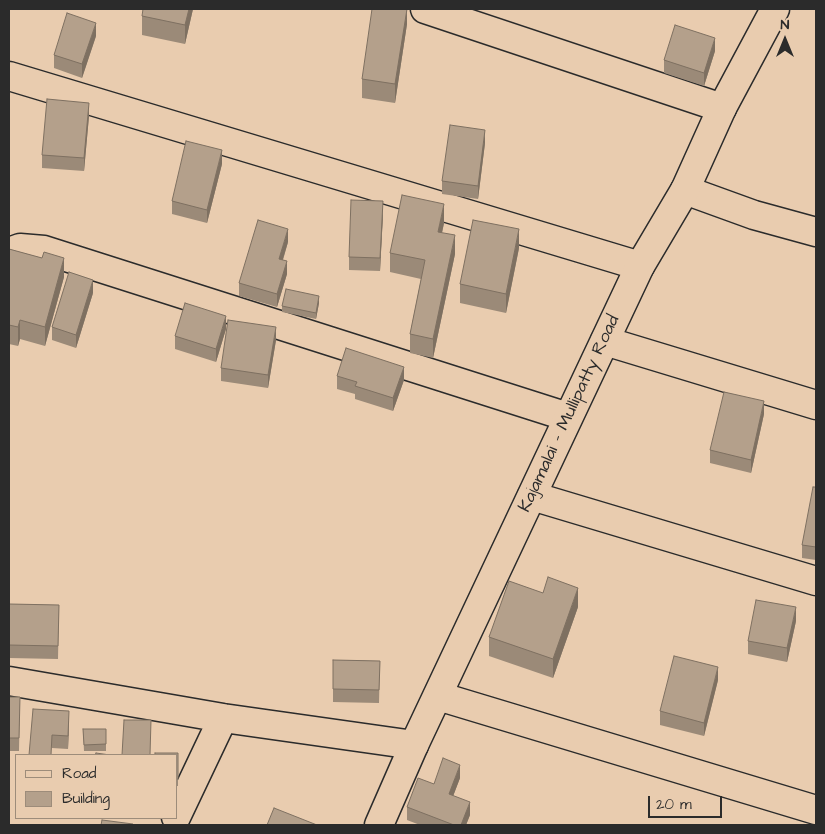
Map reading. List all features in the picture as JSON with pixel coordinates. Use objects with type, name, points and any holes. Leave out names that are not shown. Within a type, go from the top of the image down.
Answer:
[{"type":"street","points":[[425,9],[722,108]]},
{"type":"street","name":"Kajamalai - Mullipatty Road","points":[[379,825],[414,745],[640,266],[685,190],[722,108],[775,9]]},
{"type":"street","points":[[9,76],[640,266]]},
{"type":"street","points":[[685,190],[754,215],[816,232]]},
{"type":"street","points":[[9,252],[20,248],[44,250],[568,418]]},
{"type":"street","points":[[605,341],[816,405]]},
{"type":"street","points":[[532,496],[816,581]]},
{"type":"street","points":[[9,681],[223,718],[414,745]]},
{"type":"street","points":[[438,696],[816,810]]},
{"type":"street","points":[[178,814],[223,718]]},
{"type":"building","points":[[143,9],[189,9],[185,25],[142,16]]},
{"type":"building","points":[[372,9],[407,9],[395,84],[362,79]]},
{"type":"building","points":[[67,13],[96,23],[82,64],[54,55]]},
{"type":"building","points":[[675,25],[715,38],[704,73],[664,60]]},
{"type":"building","points":[[47,99],[89,103],[84,158],[42,155]]},
{"type":"building","points":[[450,125],[485,130],[478,186],[442,181]]},
{"type":"building","points":[[186,141],[222,150],[207,210],[172,201]]},
{"type":"building","points":[[402,195],[444,204],[438,232],[455,235],[433,339],[410,334],[425,260],[390,253]]},
{"type":"building","points":[[351,200],[383,201],[380,258],[349,257]]},
{"type":"building","points":[[258,220],[288,229],[279,259],[287,261],[277,294],[239,283]]},
{"type":"building","points":[[473,220],[519,229],[506,294],[460,284]]},
{"type":"building","points":[[9,249],[42,258],[44,252],[64,258],[45,327],[20,320],[18,327],[9,325]]},
{"type":"building","points":[[69,272],[93,280],[76,335],[52,327]]},
{"type":"building","points":[[286,289],[319,296],[316,313],[282,306]]},
{"type":"building","points":[[185,303],[226,316],[216,349],[175,336]]},
{"type":"building","points":[[228,320],[276,327],[268,375],[221,368]]},
{"type":"building","points":[[346,348],[404,367],[393,398],[355,386],[357,382],[337,376]]},
{"type":"building","points":[[724,392],[764,401],[751,460],[710,450]]},
{"type":"building","points":[[813,487],[816,487],[816,547],[802,545]]},
{"type":"building","points":[[548,577],[578,588],[553,659],[489,637],[509,581],[543,593]]},
{"type":"building","points":[[756,600],[796,607],[787,648],[748,641]]},
{"type":"building","points":[[9,604],[59,605],[58,646],[9,645]]},
{"type":"building","points":[[674,656],[718,667],[704,723],[660,711]]},
{"type":"building","points":[[333,660],[380,661],[379,690],[333,689]]},
{"type":"building","points":[[9,697],[20,697],[19,738],[9,738]]},
{"type":"building","points":[[33,709],[69,711],[68,736],[52,735],[51,754],[29,754]]},
{"type":"building","points":[[124,720],[151,720],[150,754],[122,754]]},
{"type":"building","points":[[83,729],[106,729],[106,744],[84,745]]},
{"type":"building","points":[[155,753],[178,753],[178,754]]},
{"type":"building","points":[[443,758],[460,765],[449,794],[470,802],[461,825],[454,825],[407,807],[418,778],[434,784]]},
{"type":"building","points":[[274,808],[317,825],[267,825]]},
{"type":"building","points":[[102,820],[133,824],[101,825]]}]
